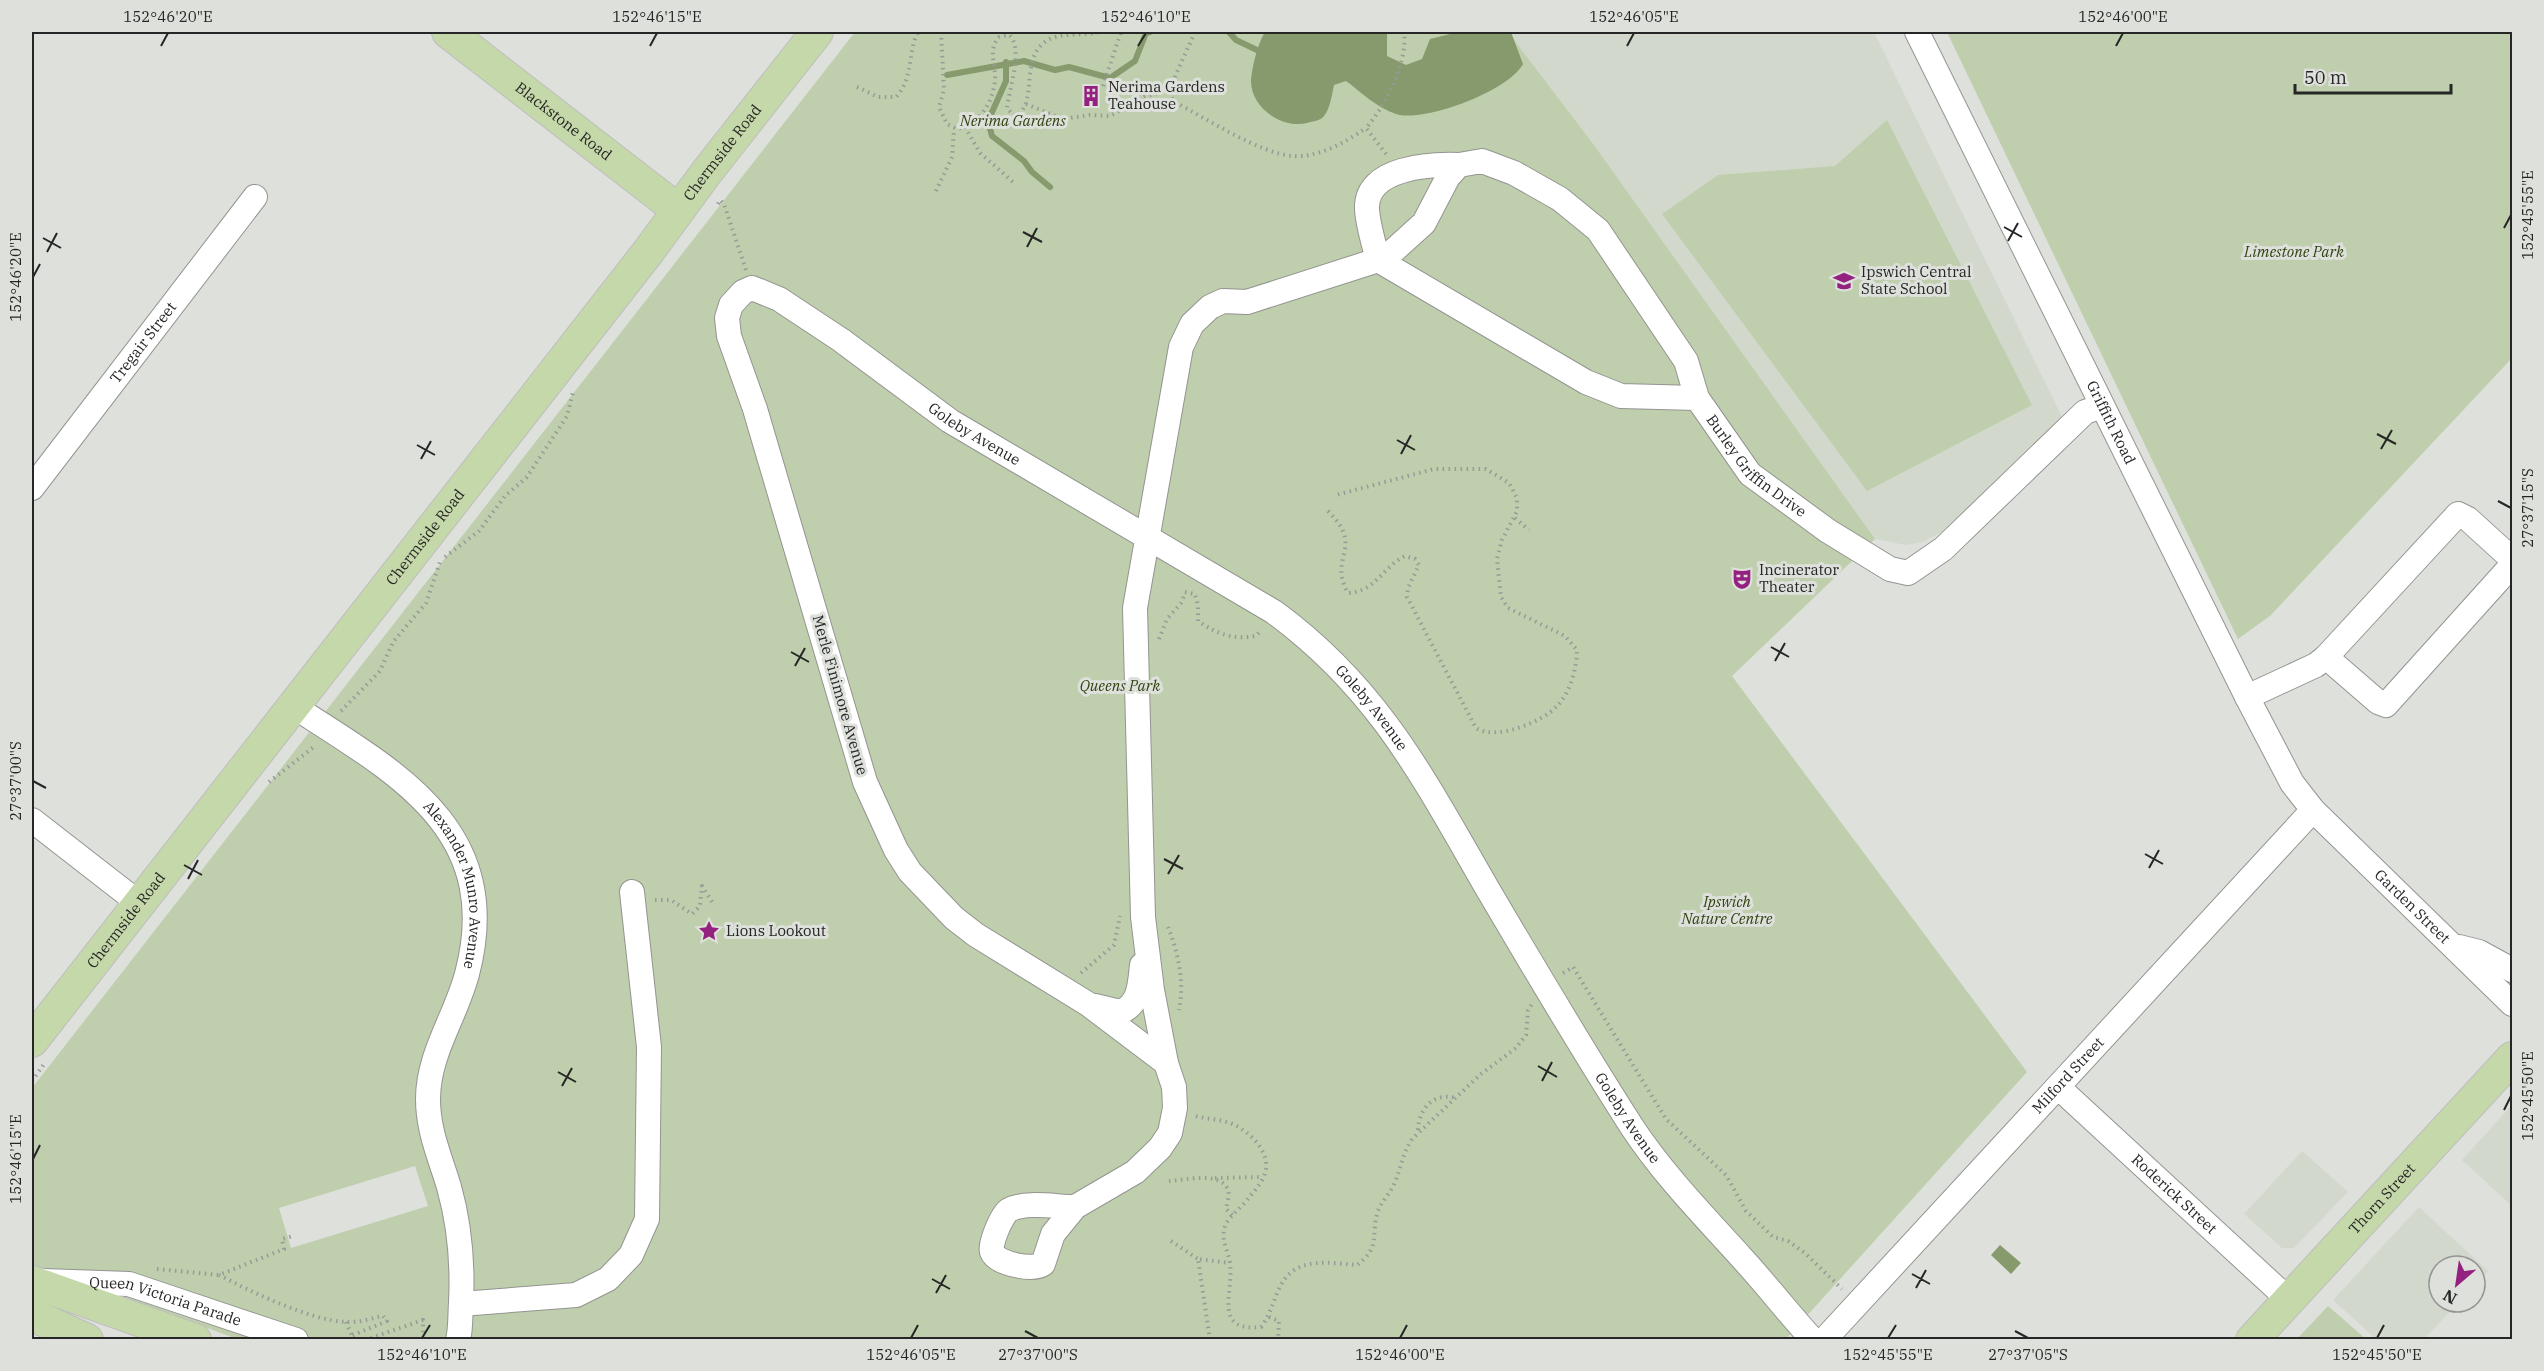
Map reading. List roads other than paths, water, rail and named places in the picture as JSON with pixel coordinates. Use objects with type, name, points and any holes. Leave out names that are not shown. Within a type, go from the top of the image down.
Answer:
[{"type":"main road","name":"Blackstone Road","points":[[448,32],[678,210]]},
{"type":"main road","name":"Chermside Road","points":[[41,1049],[140,904],[817,32]]},
{"type":"main road","name":"Thorn Street","points":[[2252,1340],[2512,1058]]},
{"type":"main road","name":"Queen Victoria Parade","points":[[32,1281],[195,1340]]},
{"type":"main road","points":[[32,1316],[87,1340]]},
{"type":"street","name":"Griffith Road","points":[[1917,32],[2247,697],[2292,783],[2313,810]]},
{"type":"street","points":[[1378,260],[1367,207],[1373,190],[1385,179],[1410,167],[1432,164],[1459,165],[1482,161],[1514,173],[1560,199],[1598,230],[1686,361],[1697,398]]},
{"type":"street","name":"Merle Finimore Avenue","points":[[1166,1063],[1152,990],[1154,920],[1135,608],[1181,347],[1192,324],[1210,307],[1223,301],[1248,302],[1378,260],[1405,241],[1424,223],[1448,177],[1459,165]]},
{"type":"street","name":"Tregair Street","points":[[32,489],[255,198]]},
{"type":"street","name":"Burley Griffin Drive","points":[[1378,260],[1586,382],[1621,396],[1697,398],[1750,474],[1828,531],[1890,569],[1901,573],[1908,573],[1943,549],[2085,412],[2102,406]]},
{"type":"street","name":"Goleby Avenue","points":[[743,294],[765,291],[801,312],[950,421],[1147,540],[1273,612],[1311,639],[1343,670],[1392,729],[1544,984],[1649,1150],[1813,1340]]},
{"type":"street","name":"Merle Finimore Avenue","points":[[743,294],[727,318],[729,336],[755,409],[865,782],[892,842],[910,872],[954,918],[976,935],[1088,1004],[1166,1063]]},
{"type":"street","points":[[2247,697],[2316,665],[2326,657],[2458,514],[2468,519],[2512,559]]},
{"type":"street","points":[[2326,657],[2378,702],[2386,705],[2512,565]]},
{"type":"street","name":"Alexander Munro Avenue","points":[[293,706],[375,759],[429,805],[449,829],[459,848],[473,890],[476,931],[467,975],[434,1061],[428,1097],[431,1135],[448,1186],[460,1235],[463,1265],[460,1327]]},
{"type":"street","name":"Garden Street","points":[[2313,810],[2512,1004]]},
{"type":"street","name":"Milford Street","points":[[1824,1340],[2313,810]]},
{"type":"street","points":[[32,820],[140,904]]},
{"type":"street","points":[[460,1327],[576,1295],[608,1279],[631,1254],[647,1219],[649,1047],[633,897]]},
{"type":"street","name":"Merle Finimore Avenue","points":[[1088,1004],[1120,1012],[1129,1007],[1136,998],[1154,920]]},
{"type":"street","points":[[2451,945],[2479,952],[2512,970]]},
{"type":"street","points":[[1075,1207],[1135,1172],[1160,1148],[1170,1133],[1175,1108],[1174,1087],[1166,1063]]},
{"type":"street","name":"Roderick Street","points":[[2058,1087],[2289,1300]]},
{"type":"street","name":"Queen Victoria Parade","points":[[32,1281],[129,1284],[296,1340]]},
{"type":"waterway","points":[[947,75],[1024,61],[1055,70],[1069,67],[1110,78],[1135,61],[1146,33],[1150,32]]},
{"type":"waterway","points":[[1229,32],[1236,40],[1257,50]]},
{"type":"waterway","points":[[1006,62],[1006,81],[988,121],[992,136],[1024,161],[1032,172],[1050,187]]},
{"type":"place","name":"Nerima Gardens Teahouse","points":[[1091,96]]},
{"type":"place","name":"Ipswich Central State School","points":[[1844,281]]},
{"type":"place","name":"Incinerator Theater","points":[[1742,579]]},
{"type":"place","name":"Lions Lookout","points":[[709,931]]},
{"type":"park label","name":"Nerima Gardens","points":[[1013,121]]},
{"type":"park label","name":"Limestone Park","points":[[2294,252]]},
{"type":"park label","name":"Queens Park","points":[[1120,686]]},
{"type":"park label","name":"Ipswich Nature Centre","points":[[1727,910]]}]
